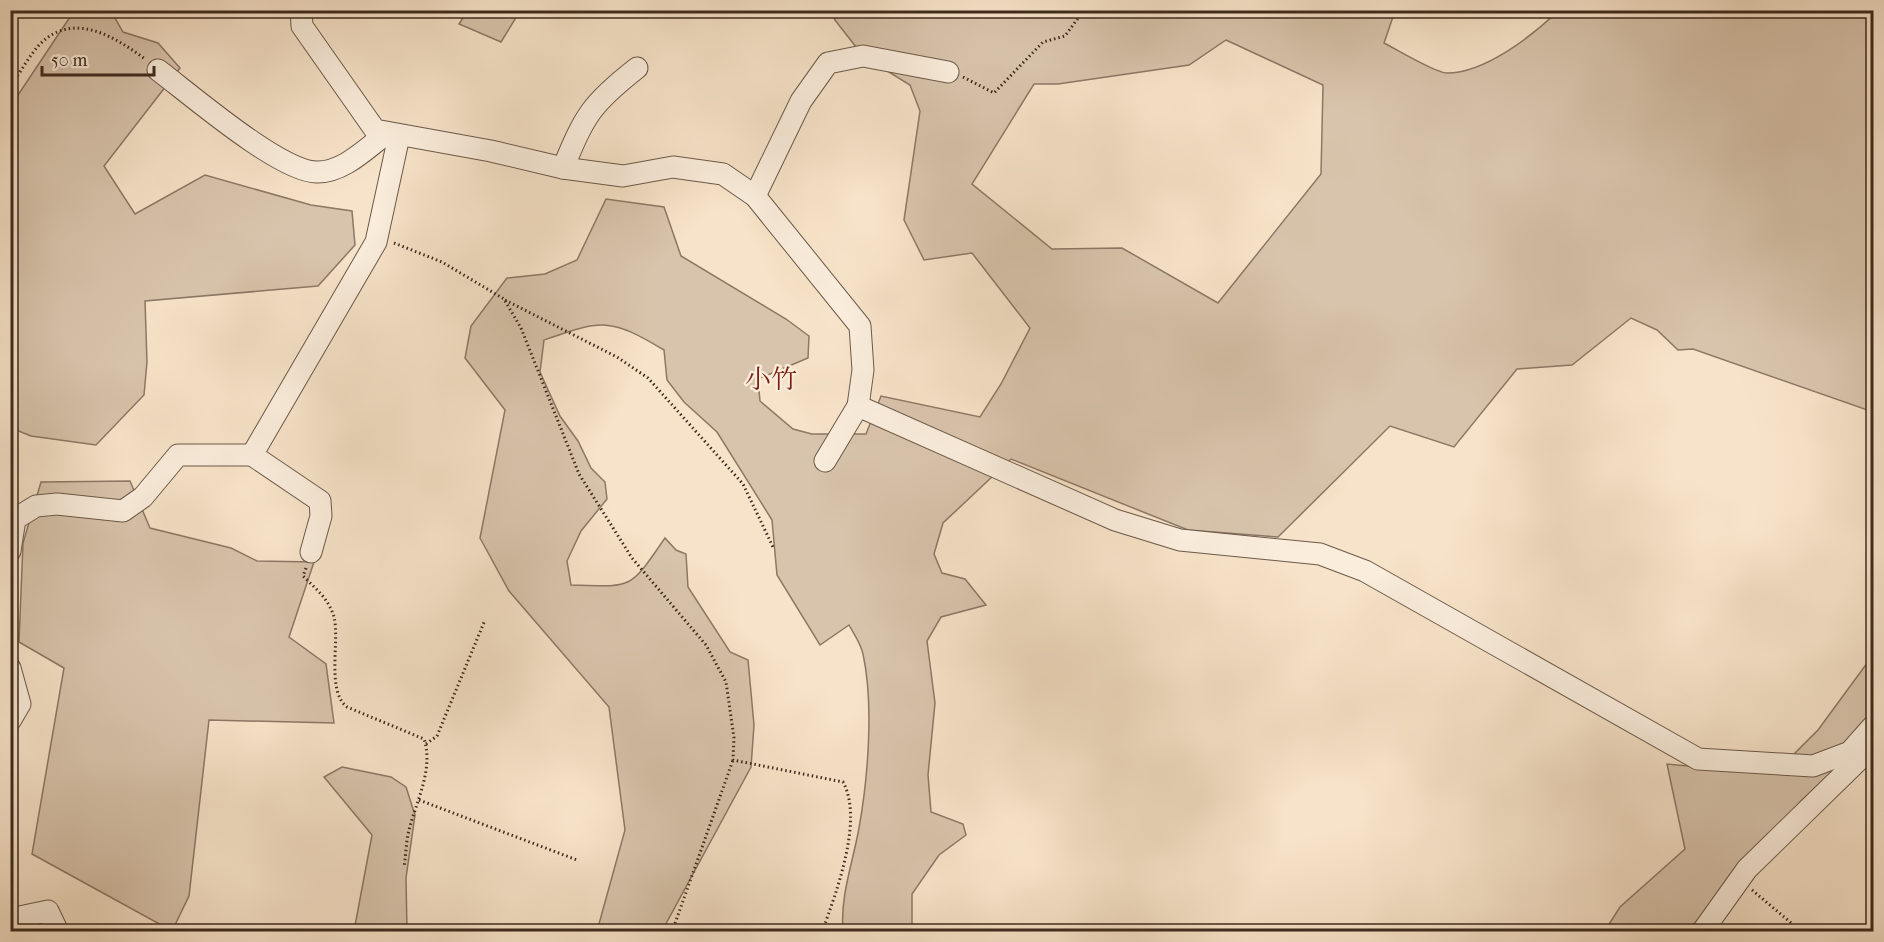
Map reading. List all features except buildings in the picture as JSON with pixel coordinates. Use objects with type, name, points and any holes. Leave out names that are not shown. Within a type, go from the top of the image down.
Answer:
[{"type":"street","points":[[301,10],[302,26],[375,130],[491,151],[563,168],[623,176],[673,167],[723,174],[754,196],[860,326],[863,370],[858,406],[825,461]]},
{"type":"street","points":[[754,196],[801,101],[828,63],[863,56],[948,72]]},
{"type":"street","points":[[563,168],[583,120],[602,95],[637,68]]},
{"type":"street","points":[[158,70],[280,161],[316,172],[346,164],[393,134]]},
{"type":"street","points":[[252,455],[361,272],[378,236],[393,134]]},
{"type":"street","points":[[858,406],[1115,520],[1180,540],[1320,554],[1365,571],[1698,759],[1813,766],[1850,752],[1874,725]]},
{"type":"street","points":[[10,551],[15,519],[36,506],[57,504],[123,511],[143,497],[178,455],[252,455],[320,501],[321,516],[312,552]]},
{"type":"street","points":[[10,668],[20,704],[10,721]]},
{"type":"street","points":[[1702,932],[1747,869],[1874,746]]},
{"type":"street","points":[[10,919],[48,911],[58,932]]},
{"type":"path","points":[[948,72],[994,93],[1043,42],[1065,36],[1084,10]]},
{"type":"path","points":[[10,87],[40,44],[59,31],[74,26],[95,29],[133,50],[158,70]]},
{"type":"path","points":[[378,236],[442,262],[504,299],[617,357],[648,378],[743,484],[773,547]]},
{"type":"path","points":[[504,299],[521,328],[579,474],[632,558],[706,645],[726,682],[734,738],[733,760],[672,932]]},
{"type":"path","points":[[312,552],[303,576],[325,597],[334,616],[336,688],[340,701],[347,707],[424,740],[426,762],[419,800],[409,831],[404,867]]},
{"type":"path","points":[[425,744],[437,736],[485,620]]},
{"type":"path","points":[[733,760],[843,782],[849,793],[851,825],[832,905],[822,932]]},
{"type":"path","points":[[419,800],[577,860]]},
{"type":"path","points":[[1739,880],[1802,932]]},
{"type":"shaded area","points":[[468,10],[520,11],[501,42],[459,24]]},
{"type":"shaded area","points":[[74,11],[111,11],[123,32],[158,43],[180,68],[104,166],[135,214],[205,175],[311,205],[352,211],[355,245],[318,286],[145,301],[147,362],[144,395],[96,445],[31,436],[11,428],[10,107]]},
{"type":"shaded area","points":[[831,11],[1395,11],[1384,43],[1426,66],[1447,73],[1477,67],[1492,60],[1521,42],[1558,11],[1873,11],[1873,412],[1693,349],[1678,350],[1657,330],[1631,318],[1572,365],[1517,369],[1454,447],[1390,426],[1278,537],[1188,530],[1011,459],[943,523],[934,554],[942,573],[965,579],[986,605],[941,617],[927,641],[935,703],[928,775],[931,812],[963,824],[966,835],[939,855],[912,894],[912,931],[843,931],[843,905],[862,808],[867,764],[868,695],[863,654],[859,643],[849,625],[820,645],[777,575],[772,520],[717,432],[684,402],[667,380],[664,350],[630,332],[605,325],[579,328],[544,340],[540,372],[560,416],[578,441],[591,468],[605,482],[607,499],[581,531],[567,561],[571,585],[607,586],[628,582],[644,568],[665,538],[676,550],[686,554],[688,587],[730,652],[748,660],[754,725],[751,767],[662,931],[597,931],[625,830],[609,707],[509,591],[480,538],[505,410],[465,358],[471,326],[507,278],[545,274],[577,260],[606,199],[664,207],[681,256],[786,319],[809,336],[808,358],[758,379],[760,401],[793,429],[812,434],[866,434],[881,396],[980,417],[1001,384],[1030,328],[972,253],[924,260],[904,220],[920,111],[910,85],[863,56],[835,20]],"holes":[[[1226,40],[1323,85],[1321,174],[1218,303],[1122,248],[1052,249],[972,184],[1034,84],[1058,84],[1189,65]]]},
{"type":"shaded area","points":[[130,481],[150,528],[231,548],[257,561],[314,562],[289,637],[326,664],[334,723],[209,720],[189,896],[172,931],[32,854],[64,668],[19,642],[23,543],[41,482]]},
{"type":"shaded area","points":[[1873,655],[1873,733],[1801,801],[1688,931],[1604,932],[1620,907],[1685,849],[1667,764],[1774,774],[1818,730]]},
{"type":"shaded area","points":[[342,767],[391,777],[406,787],[415,815],[406,878],[407,931],[354,931],[372,835],[324,777]]},
{"type":"district","name":"小竹","points":[[771,379]]}]
